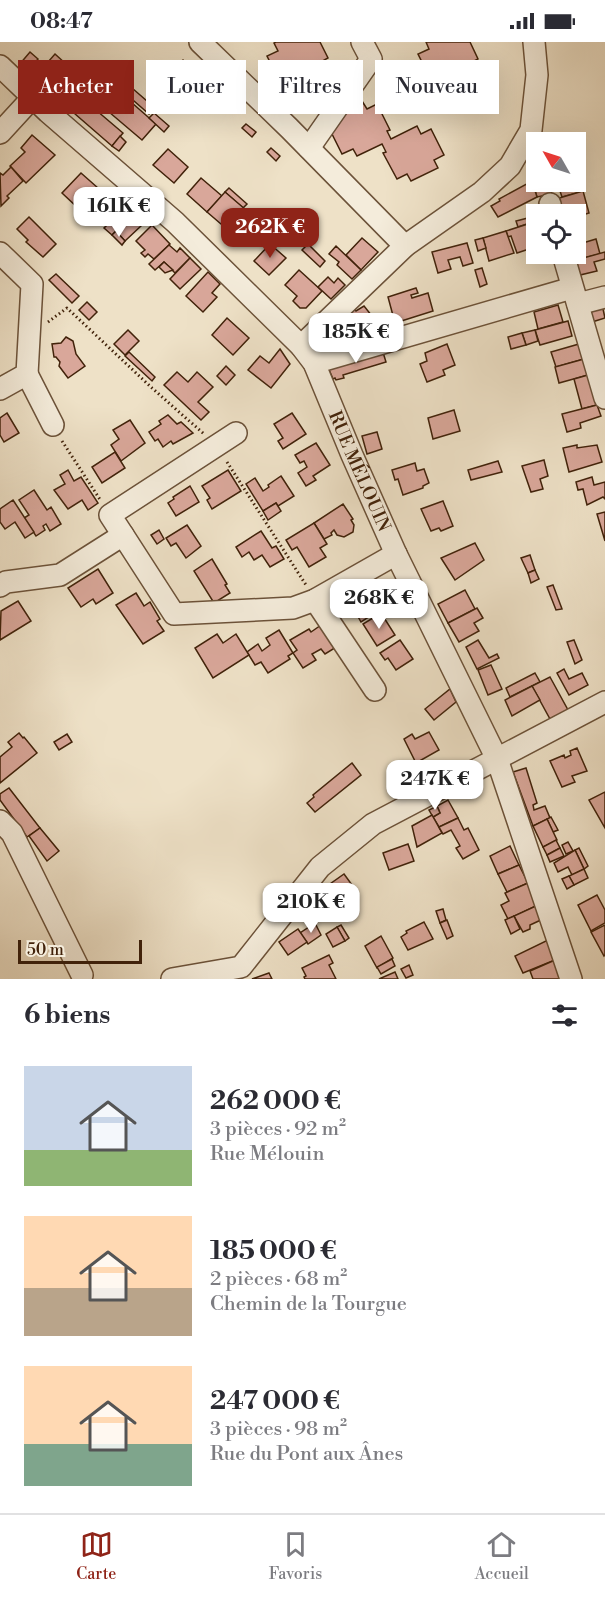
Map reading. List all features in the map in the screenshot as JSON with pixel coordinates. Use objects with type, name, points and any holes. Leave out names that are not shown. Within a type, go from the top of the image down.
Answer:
[{"type":"street","points":[[200,42],[405,246]]},
{"type":"street","points":[[309,148],[371,59],[362,42]]},
{"type":"street","points":[[301,346],[405,246],[482,192],[510,166],[531,129],[537,75],[534,42]]},
{"type":"street","name":"RUE MÉLOUIN","points":[[0,66],[18,83]]},
{"type":"street","points":[[0,133],[18,113]]},
{"type":"street","name":"RUE MÉLOUIN","points":[[52,114],[176,222],[301,346],[314,363],[351,455],[396,554],[498,759],[571,979]]},
{"type":"street","points":[[0,253],[33,284],[27,374],[53,431]]},
{"type":"street","points":[[566,264],[605,398]]},
{"type":"street","points":[[314,363],[575,296],[605,297]]},
{"type":"street","points":[[0,389],[27,374]]},
{"type":"street","points":[[236,433],[110,515],[174,614],[292,608],[315,600],[396,554]]},
{"type":"street","points":[[0,586],[6,582],[60,575],[123,535]]},
{"type":"street","points":[[315,600],[375,690]]},
{"type":"street","points":[[172,979],[241,967],[320,867],[373,824],[605,702]]},
{"type":"street","points":[[0,821],[12,833],[85,978]]},
{"type":"path","points":[[29,336],[67,308],[152,388],[217,444],[315,600]]},
{"type":"path","points":[[53,431],[63,441],[110,515]]},
{"type":"building","points":[[320,42],[328,58],[324,60],[269,60],[267,56],[278,51],[274,43]]},
{"type":"building","points":[[426,42],[470,42],[478,59],[421,60],[418,54],[429,49]]},
{"type":"building","points":[[30,52],[38,59],[37,60],[23,60]]},
{"type":"building","points":[[55,54],[62,60],[50,60]]},
{"type":"building","points":[[134,90],[146,100],[146,111],[134,101]]},
{"type":"building","points":[[363,103],[367,109],[375,105],[375,114],[382,114],[390,130],[387,131],[391,139],[417,126],[421,134],[431,129],[444,155],[434,160],[438,168],[411,181],[407,174],[397,179],[383,153],[386,152],[382,144],[357,156],[353,149],[342,154],[329,128],[336,115],[363,114]]},
{"type":"building","points":[[134,105],[156,124],[142,140],[111,114],[134,114]]},
{"type":"building","points":[[75,114],[101,114],[123,133],[112,146]]},
{"type":"building","points":[[155,114],[169,126],[164,132],[149,118]]},
{"type":"building","points":[[246,124],[256,132],[252,137],[242,128]]},
{"type":"building","points":[[32,135],[55,155],[26,183],[10,166],[25,152],[21,148]]},
{"type":"building","points":[[120,136],[126,142],[119,151],[112,146]]},
{"type":"building","points":[[271,148],[280,156],[276,161],[267,152]]},
{"type":"building","points":[[168,149],[188,167],[174,183],[153,165]]},
{"type":"building","points":[[11,167],[23,181],[7,196],[9,198],[1,206],[0,173],[3,175]]},
{"type":"building","points":[[81,173],[98,188],[91,197],[87,193],[77,207],[62,193]]},
{"type":"building","points":[[201,178],[222,196],[207,212],[187,194]]},
{"type":"building","points":[[526,184],[526,192],[535,192],[537,197],[498,217],[491,206],[500,201],[499,199]]},
{"type":"building","points":[[229,188],[247,204],[243,208],[225,192]]},
{"type":"building","points":[[225,192],[246,210],[228,230],[207,212]]},
{"type":"building","points":[[536,192],[551,192],[552,194],[537,197]]},
{"type":"building","points":[[560,192],[581,192],[562,197]]},
{"type":"building","points":[[583,192],[589,213],[586,214],[586,204],[557,204],[556,199]]},
{"type":"building","points":[[125,208],[142,225],[125,241],[116,231],[112,235],[104,228]]},
{"type":"building","points":[[29,217],[56,244],[43,257],[26,242],[28,240],[17,229]]},
{"type":"building","points":[[526,218],[526,224],[518,227],[516,221]]},
{"type":"building","points":[[249,222],[261,234],[249,246],[237,234]]},
{"type":"building","points":[[152,225],[170,244],[154,259],[148,254],[145,257],[141,253],[145,250],[136,241]]},
{"type":"building","points":[[526,225],[526,250],[517,253],[511,236],[508,237],[506,231]]},
{"type":"building","points":[[116,231],[125,241],[122,245],[112,235]]},
{"type":"building","points":[[506,231],[514,253],[489,261],[483,238]]},
{"type":"building","points":[[362,238],[378,252],[361,270],[346,255]]},
{"type":"building","points":[[483,238],[486,248],[478,251],[475,240]]},
{"type":"building","points":[[596,239],[600,254],[586,258],[586,242]]},
{"type":"building","points":[[467,243],[473,263],[463,266],[460,257],[448,260],[451,269],[438,273],[432,252]]},
{"type":"building","points":[[270,244],[286,258],[269,275],[254,261]]},
{"type":"building","points":[[308,244],[325,261],[320,267],[302,250]]},
{"type":"building","points":[[169,245],[177,252],[180,248],[190,258],[175,273],[164,262],[155,270],[149,264]]},
{"type":"building","points":[[336,246],[361,270],[352,279],[337,265],[339,262],[329,254]]},
{"type":"building","points":[[605,252],[605,259],[594,262],[597,271],[580,275],[577,264],[586,264],[586,257]]},
{"type":"building","points":[[190,258],[201,269],[180,289],[170,279]]},
{"type":"building","points":[[164,262],[173,270],[165,273],[159,267]]},
{"type":"building","points":[[482,268],[487,284],[480,287],[475,270]]},
{"type":"building","points":[[299,270],[322,291],[306,308],[300,308],[293,301],[297,296],[285,285]]},
{"type":"building","points":[[208,272],[220,284],[212,293],[217,297],[203,312],[186,296]]},
{"type":"building","points":[[56,274],[79,296],[72,303],[49,280]]},
{"type":"building","points":[[328,277],[334,283],[338,278],[345,285],[331,299],[318,287]]},
{"type":"building","points":[[416,288],[418,293],[411,295],[412,298],[428,293],[433,311],[395,323],[388,297]]},
{"type":"building","points":[[601,300],[605,318],[592,322],[587,304]]},
{"type":"building","points":[[87,302],[97,312],[89,320],[79,310]]},
{"type":"building","points":[[558,305],[563,322],[538,329],[534,312]]},
{"type":"building","points":[[364,306],[376,321],[362,331],[358,327],[340,341],[337,338],[325,352],[315,343],[353,307],[356,311]]},
{"type":"building","points":[[227,318],[249,338],[233,355],[212,335]]},
{"type":"building","points":[[568,321],[572,336],[540,345],[535,330]]},
{"type":"building","points":[[128,330],[139,341],[125,355],[114,344]]},
{"type":"building","points":[[535,330],[538,341],[526,345],[522,333]]},
{"type":"building","points":[[522,333],[526,345],[511,349],[508,337]]},
{"type":"building","points":[[66,337],[73,341],[76,354],[85,366],[68,378],[59,366],[60,362],[54,357],[52,344],[61,343]]},
{"type":"building","points":[[447,344],[455,365],[443,370],[445,375],[427,382],[420,364],[427,361],[425,353]]},
{"type":"building","points":[[579,344],[584,359],[556,367],[551,352]]},
{"type":"building","points":[[280,349],[290,364],[271,388],[248,370],[260,356],[269,363]]},
{"type":"building","points":[[382,349],[386,362],[343,375],[344,378],[333,379],[327,365]]},
{"type":"building","points":[[129,352],[155,377],[152,381],[125,356]]},
{"type":"building","points":[[584,359],[588,375],[559,383],[555,367]]},
{"type":"building","points":[[226,366],[235,375],[226,385],[217,376]]},
{"type":"building","points":[[177,372],[188,382],[197,372],[213,387],[198,402],[209,412],[201,420],[164,385]]},
{"type":"building","points":[[588,375],[597,405],[582,409],[574,379]]},
{"type":"building","points":[[597,405],[601,416],[580,423],[581,428],[567,432],[562,414]]},
{"type":"building","points":[[454,410],[460,431],[433,439],[428,418]]},
{"type":"building","points":[[7,413],[19,433],[4,442],[0,435],[0,418]]},
{"type":"building","points":[[292,413],[306,434],[283,449],[278,441],[283,438],[274,424]]},
{"type":"building","points":[[168,415],[177,424],[181,422],[193,433],[173,444],[171,441],[163,447],[158,439],[155,441],[149,432],[161,424],[159,421]]},
{"type":"building","points":[[130,420],[145,443],[121,461],[111,445],[119,439],[113,430]]},
{"type":"building","points":[[377,432],[382,449],[367,454],[362,436]]},
{"type":"building","points":[[316,443],[330,465],[313,476],[316,480],[306,486],[298,473],[307,467],[304,461],[300,463],[295,455]]},
{"type":"building","points":[[577,445],[577,448],[597,445],[602,462],[569,472],[563,448]]},
{"type":"building","points":[[115,452],[125,468],[102,483],[92,467]]},
{"type":"building","points":[[544,460],[548,476],[540,479],[543,489],[531,492],[522,466]]},
{"type":"building","points":[[498,461],[502,472],[471,480],[468,470]]},
{"type":"building","points":[[415,463],[417,471],[424,469],[429,483],[423,488],[403,495],[398,479],[395,480],[392,470]]},
{"type":"building","points":[[68,470],[74,481],[81,477],[98,503],[88,510],[82,500],[68,509],[54,490],[65,484],[60,475]]},
{"type":"building","points":[[228,470],[241,491],[212,509],[207,500],[210,498],[202,486]]},
{"type":"building","points":[[281,476],[294,496],[278,506],[276,503],[263,511],[246,484],[255,478],[263,491]]},
{"type":"building","points":[[592,477],[594,485],[605,482],[605,499],[603,497],[587,505],[583,489],[578,490],[576,482]]},
{"type":"building","points":[[190,486],[199,502],[176,516],[168,503]]},
{"type":"building","points":[[34,490],[47,510],[51,507],[61,524],[50,531],[46,524],[43,526],[45,530],[36,536],[24,518],[29,515],[19,500]]},
{"type":"building","points":[[13,500],[34,532],[25,538],[15,522],[5,529],[0,522],[0,509]]},
{"type":"building","points":[[443,501],[453,526],[441,531],[439,528],[431,531],[421,509]]},
{"type":"building","points":[[276,503],[281,511],[268,520],[263,511]]},
{"type":"building","points":[[343,504],[353,519],[351,520],[354,525],[353,532],[344,537],[337,535],[334,530],[332,535],[324,539],[314,523]]},
{"type":"building","points":[[605,512],[605,541],[597,514]]},
{"type":"building","points":[[314,523],[327,544],[320,548],[326,557],[309,567],[297,547],[292,550],[286,540]]},
{"type":"building","points":[[187,525],[201,546],[186,558],[176,543],[171,546],[166,538]]},
{"type":"building","points":[[159,530],[164,539],[157,544],[151,535]]},
{"type":"building","points":[[261,531],[272,548],[276,546],[284,559],[270,567],[262,555],[254,560],[249,552],[242,557],[236,547]]},
{"type":"building","points":[[475,543],[484,560],[455,580],[441,558]]},
{"type":"building","points":[[530,555],[535,570],[528,573],[521,558]]},
{"type":"building","points":[[212,559],[230,593],[214,603],[194,571]]},
{"type":"building","points":[[98,569],[113,593],[96,604],[93,599],[81,607],[68,588]]},
{"type":"building","points":[[535,570],[539,579],[531,583],[528,573]]},
{"type":"building","points":[[553,585],[562,609],[556,610],[547,587]]},
{"type":"building","points":[[362,586],[378,611],[361,622],[357,615],[354,616],[343,598]]},
{"type":"building","points":[[465,590],[475,609],[448,623],[438,604]]},
{"type":"building","points":[[136,593],[144,606],[150,602],[160,619],[157,621],[164,631],[143,644],[116,605]]},
{"type":"building","points":[[18,601],[31,621],[0,640],[1,611]]},
{"type":"building","points":[[477,608],[483,618],[474,623],[479,631],[459,642],[448,623]]},
{"type":"building","points":[[381,613],[395,635],[377,646],[363,624]]},
{"type":"building","points":[[324,623],[338,646],[325,654],[321,649],[312,654],[316,660],[303,668],[293,653],[297,650],[290,640],[309,629],[311,632]]},
{"type":"building","points":[[279,630],[293,653],[288,656],[290,659],[268,673],[261,662],[255,665],[247,652],[258,644],[262,651],[270,645],[266,638]]},
{"type":"building","points":[[217,634],[223,643],[236,634],[249,655],[213,678],[195,648]]},
{"type":"building","points":[[400,640],[413,659],[396,670],[388,658],[385,660],[380,653]]},
{"type":"building","points":[[478,640],[489,658],[497,654],[499,658],[477,669],[466,647]]},
{"type":"building","points":[[574,640],[582,660],[575,664],[567,642]]},
{"type":"building","points":[[491,665],[502,689],[488,695],[478,670]]},
{"type":"building","points":[[564,669],[569,679],[582,673],[588,685],[569,695],[557,673]]},
{"type":"building","points":[[535,673],[540,682],[510,697],[506,688]]},
{"type":"building","points":[[550,677],[568,710],[550,719],[532,686]]},
{"type":"building","points":[[532,686],[540,700],[512,716],[505,700]]},
{"type":"building","points":[[450,689],[456,702],[434,720],[425,709]]},
{"type":"building","points":[[429,732],[439,750],[416,763],[404,739],[412,734],[415,739]]},
{"type":"building","points":[[19,733],[37,753],[0,783],[0,757],[12,747],[8,742]]},
{"type":"building","points":[[67,734],[72,742],[59,750],[54,742]]},
{"type":"building","points":[[577,748],[587,771],[572,776],[575,782],[562,787],[550,761],[564,755],[565,758],[571,755],[570,751]]},
{"type":"building","points":[[352,763],[361,775],[315,812],[307,803],[314,797],[313,795]]},
{"type":"building","points":[[526,768],[537,803],[533,805],[534,810],[545,806],[550,818],[533,826],[513,772]]},
{"type":"building","points":[[9,788],[40,828],[27,837],[0,800],[0,794]]},
{"type":"building","points":[[605,792],[605,828],[589,800]]},
{"type":"building","points":[[448,800],[458,818],[439,827],[433,817],[440,813],[437,806]]},
{"type":"building","points":[[437,806],[440,813],[433,817],[429,810]]},
{"type":"building","points":[[432,815],[442,833],[417,847],[412,826]]},
{"type":"building","points":[[551,817],[558,830],[553,832],[547,819]]},
{"type":"building","points":[[458,818],[464,830],[468,828],[479,850],[463,859],[456,848],[460,846],[451,830],[443,834],[439,827]]},
{"type":"building","points":[[547,819],[557,840],[543,847],[533,826]]},
{"type":"building","points":[[40,828],[59,851],[47,861],[29,836]]},
{"type":"building","points":[[556,840],[560,848],[547,855],[543,847]]},
{"type":"building","points":[[568,842],[573,851],[566,854],[562,845]]},
{"type":"building","points":[[408,844],[414,861],[389,870],[383,853]]},
{"type":"building","points":[[510,846],[519,865],[498,874],[490,856]]},
{"type":"building","points":[[560,848],[564,856],[550,862],[547,855]]},
{"type":"building","points":[[579,848],[588,866],[584,869],[575,850]]},
{"type":"building","points":[[575,850],[584,869],[572,875],[568,867],[558,872],[554,863]]},
{"type":"building","points":[[519,865],[528,883],[507,892],[498,874]]},
{"type":"building","points":[[584,869],[588,878],[574,885],[569,876]]},
{"type":"building","points":[[344,874],[355,889],[334,904],[323,889]]},
{"type":"building","points":[[569,876],[574,885],[567,889],[562,879]]},
{"type":"building","points":[[528,883],[538,905],[508,919],[501,905],[509,901],[505,893]]},
{"type":"building","points":[[323,889],[334,904],[329,907],[318,892]]},
{"type":"building","points":[[597,895],[605,910],[605,923],[591,931],[578,905]]},
{"type":"building","points":[[538,905],[543,919],[530,925],[530,929],[523,932],[514,916]]},
{"type":"building","points":[[443,909],[446,920],[440,923],[436,911]]},
{"type":"building","points":[[514,916],[520,929],[511,934],[505,920]]},
{"type":"building","points":[[447,920],[453,936],[447,939],[440,923]]},
{"type":"building","points":[[424,922],[433,939],[408,950],[401,937],[407,933],[406,931]]},
{"type":"building","points":[[315,923],[321,935],[308,944],[300,933]]},
{"type":"building","points":[[341,925],[349,938],[345,941],[337,927]]},
{"type":"building","points":[[605,925],[605,955],[604,956],[591,932]]},
{"type":"building","points":[[337,927],[345,941],[333,947],[326,934]]},
{"type":"building","points":[[298,929],[307,942],[288,955],[279,942]]},
{"type":"building","points":[[381,936],[393,958],[377,968],[365,946]]},
{"type":"building","points":[[548,940],[555,960],[523,973],[515,956]]},
{"type":"building","points":[[329,955],[333,963],[329,965],[336,979],[305,979],[302,968]]},
{"type":"building","points":[[392,959],[395,966],[381,974],[377,967]]},
{"type":"building","points":[[555,960],[562,979],[533,979],[530,971]]},
{"type":"building","points":[[409,965],[413,975],[406,978],[401,969]]},
{"type":"building","points":[[395,972],[398,979],[379,979]]},
{"type":"building","points":[[269,973],[272,979],[252,979]]}]
